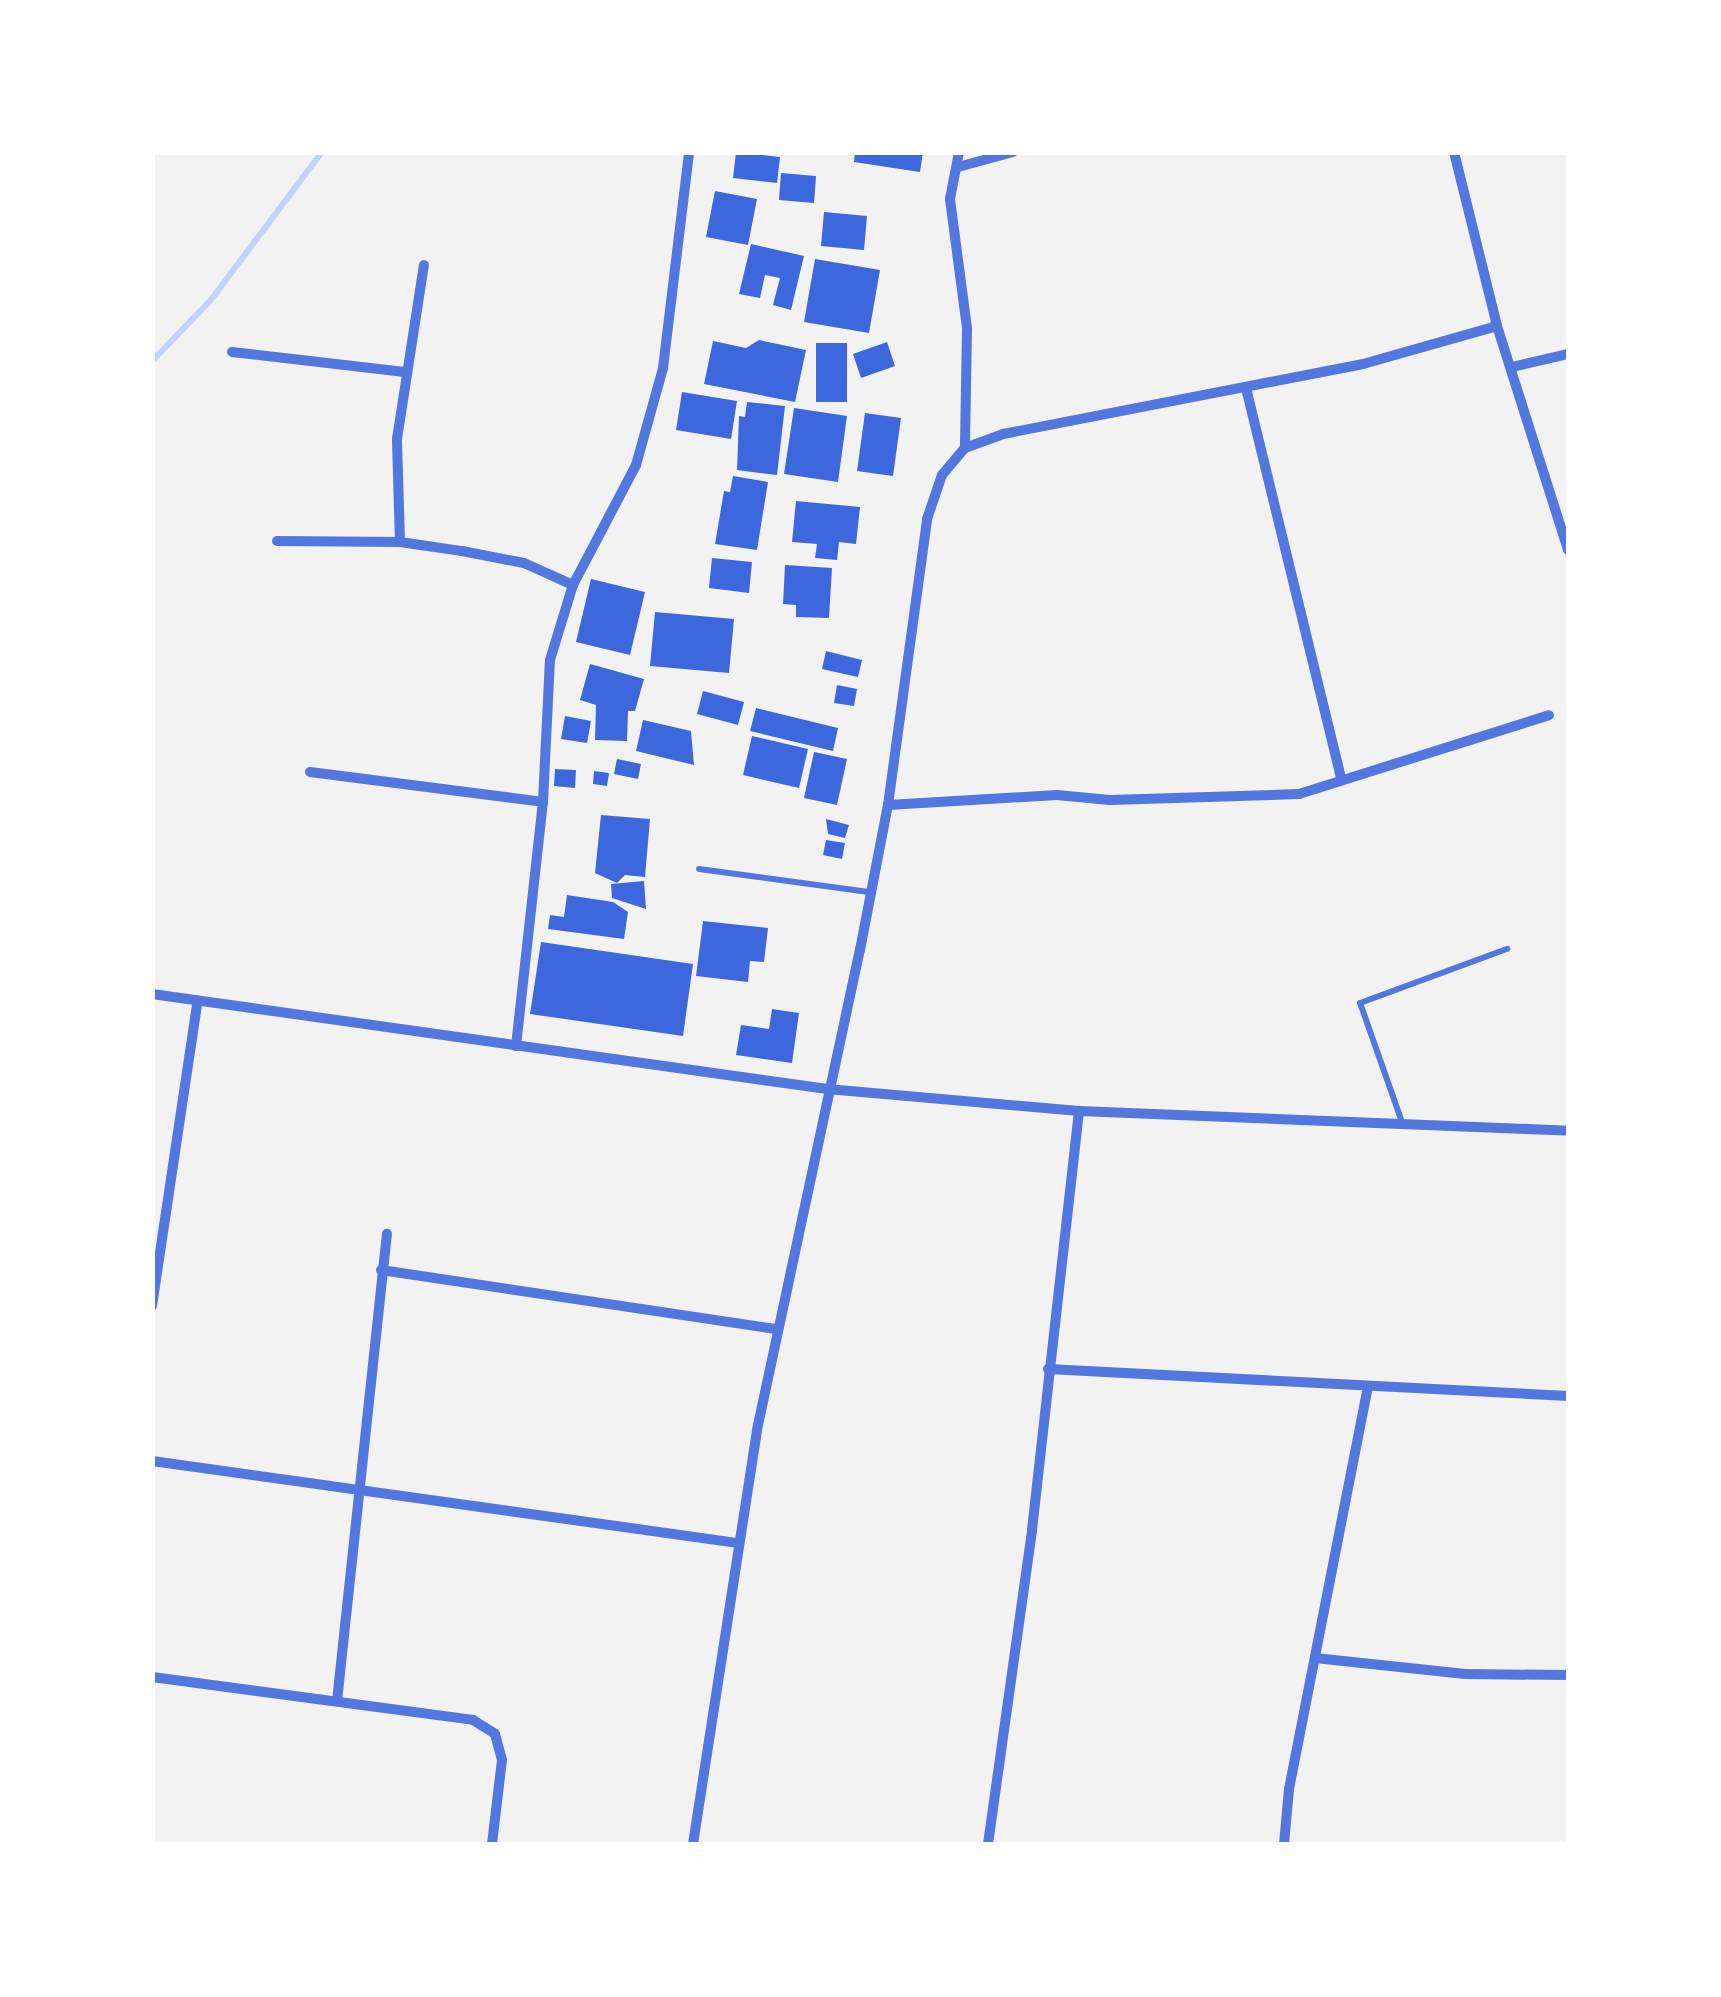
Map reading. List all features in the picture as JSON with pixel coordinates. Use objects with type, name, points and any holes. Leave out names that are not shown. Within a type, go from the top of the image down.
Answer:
[{"type":"street","points":[[516,1046],[543,802],[550,660],[572,585],[636,465],[662,368],[689,152]]},
{"type":"street","points":[[960,152],[950,199],[967,329],[965,448]]},
{"type":"street","points":[[958,166],[1013,152]]},
{"type":"street","points":[[1454,152],[1497,326],[1568,550]]},
{"type":"street","points":[[400,542],[397,439],[424,264]]},
{"type":"street","points":[[693,1844],[738,1543],[778,1329],[888,806],[927,520],[942,474],[965,448],[1246,388],[1497,326]]},
{"type":"street","points":[[232,352],[405,372]]},
{"type":"street","points":[[1512,367],[1568,354]]},
{"type":"street","points":[[1246,388],[1340,779]]},
{"type":"street","points":[[276,541],[400,542],[524,563],[572,585]]},
{"type":"street","points":[[888,806],[1022,796],[1299,794],[1549,715]]},
{"type":"street","points":[[310,772],[543,802]]},
{"type":"street","points":[[152,994],[827,1090],[1079,1112],[1402,1122],[1568,1132]]},
{"type":"street","points":[[152,1306],[159,1222],[198,1000]]},
{"type":"street","points":[[988,1844],[1079,1112]]},
{"type":"street","points":[[336,1701],[363,1488],[387,1234]]},
{"type":"street","points":[[381,1270],[778,1329]]},
{"type":"street","points":[[1048,1370],[1367,1390],[1568,1396]]},
{"type":"street","points":[[1284,1844],[1367,1390]]},
{"type":"street","points":[[152,1461],[738,1543]]},
{"type":"street","points":[[1315,1658],[1465,1674],[1568,1675]]},
{"type":"street","points":[[152,1677],[473,1720],[494,1734],[502,1760],[492,1844]]},
{"type":"lane","points":[[699,870],[870,892]]},
{"type":"lane","points":[[1402,1122],[1360,1003],[1507,949]]},
{"type":"building","points":[[736,152],[780,157],[777,183],[733,178]]},
{"type":"building","points":[[855,152],[923,152],[920,172],[854,162]]},
{"type":"building","points":[[781,173],[816,176],[814,203],[779,200]]},
{"type":"building","points":[[715,191],[757,199],[748,245],[706,237]]},
{"type":"building","points":[[824,212],[867,216],[864,250],[821,246]]},
{"type":"building","points":[[751,244],[804,256],[791,310],[773,305],[780,278],[765,275],[760,298],[739,294]]},
{"type":"building","points":[[815,259],[880,270],[869,333],[804,322]]},
{"type":"building","points":[[759,340],[806,350],[795,402],[704,384],[713,341],[746,348]]},
{"type":"building","points":[[887,342],[895,366],[861,378],[853,354]]},
{"type":"building","points":[[816,343],[847,343],[847,402],[816,402]]},
{"type":"building","points":[[682,392],[737,401],[731,439],[676,430]]},
{"type":"building","points":[[747,402],[785,406],[777,475],[737,470],[739,416],[745,417]]},
{"type":"building","points":[[794,408],[847,416],[838,482],[784,474]]},
{"type":"building","points":[[865,413],[901,418],[893,476],[857,471]]},
{"type":"building","points":[[733,476],[768,482],[757,550],[715,544],[724,491],[730,492]]},
{"type":"building","points":[[796,501],[860,507],[856,544],[839,542],[837,560],[815,558],[817,544],[792,542]]},
{"type":"building","points":[[712,558],[752,562],[749,593],[709,588]]},
{"type":"building","points":[[785,565],[832,568],[829,618],[796,617],[796,605],[783,604]]},
{"type":"building","points":[[591,579],[645,592],[630,655],[576,642]]},
{"type":"building","points":[[655,612],[734,619],[729,673],[650,666]]},
{"type":"building","points":[[826,651],[862,660],[858,677],[822,669]]},
{"type":"building","points":[[590,664],[644,679],[635,711],[628,711],[627,741],[595,740],[596,705],[580,700]]},
{"type":"building","points":[[837,685],[857,689],[854,706],[834,703]]},
{"type":"building","points":[[703,691],[744,702],[738,725],[697,714]]},
{"type":"building","points":[[756,708],[838,728],[833,751],[750,731]]},
{"type":"building","points":[[565,716],[591,721],[587,743],[561,739]]},
{"type":"building","points":[[643,720],[691,731],[694,765],[636,751]]},
{"type":"building","points":[[752,736],[808,749],[799,788],[743,775]]},
{"type":"building","points":[[814,752],[847,759],[837,805],[804,798]]},
{"type":"building","points":[[617,759],[641,764],[638,779],[614,774]]},
{"type":"building","points":[[555,769],[576,770],[575,788],[554,786]]},
{"type":"building","points":[[594,771],[609,773],[607,786],[593,784]]},
{"type":"building","points":[[601,815],[650,819],[645,877],[625,875],[617,883],[595,873]]},
{"type":"building","points":[[826,819],[849,825],[845,838],[828,834]]},
{"type":"building","points":[[826,840],[845,843],[842,859],[823,855]]},
{"type":"building","points":[[644,881],[646,909],[612,898],[611,884]]},
{"type":"building","points":[[567,895],[613,902],[628,912],[624,939],[548,929],[550,915],[564,917]]},
{"type":"building","points":[[703,921],[768,928],[764,962],[750,961],[748,982],[696,976]]},
{"type":"building","points":[[541,942],[693,964],[683,1036],[530,1014]]},
{"type":"building","points":[[772,1009],[799,1013],[792,1063],[736,1055],[741,1025],[769,1029]]},
{"type":"waterway","points":[[152,361],[210,301],[322,152]]}]
